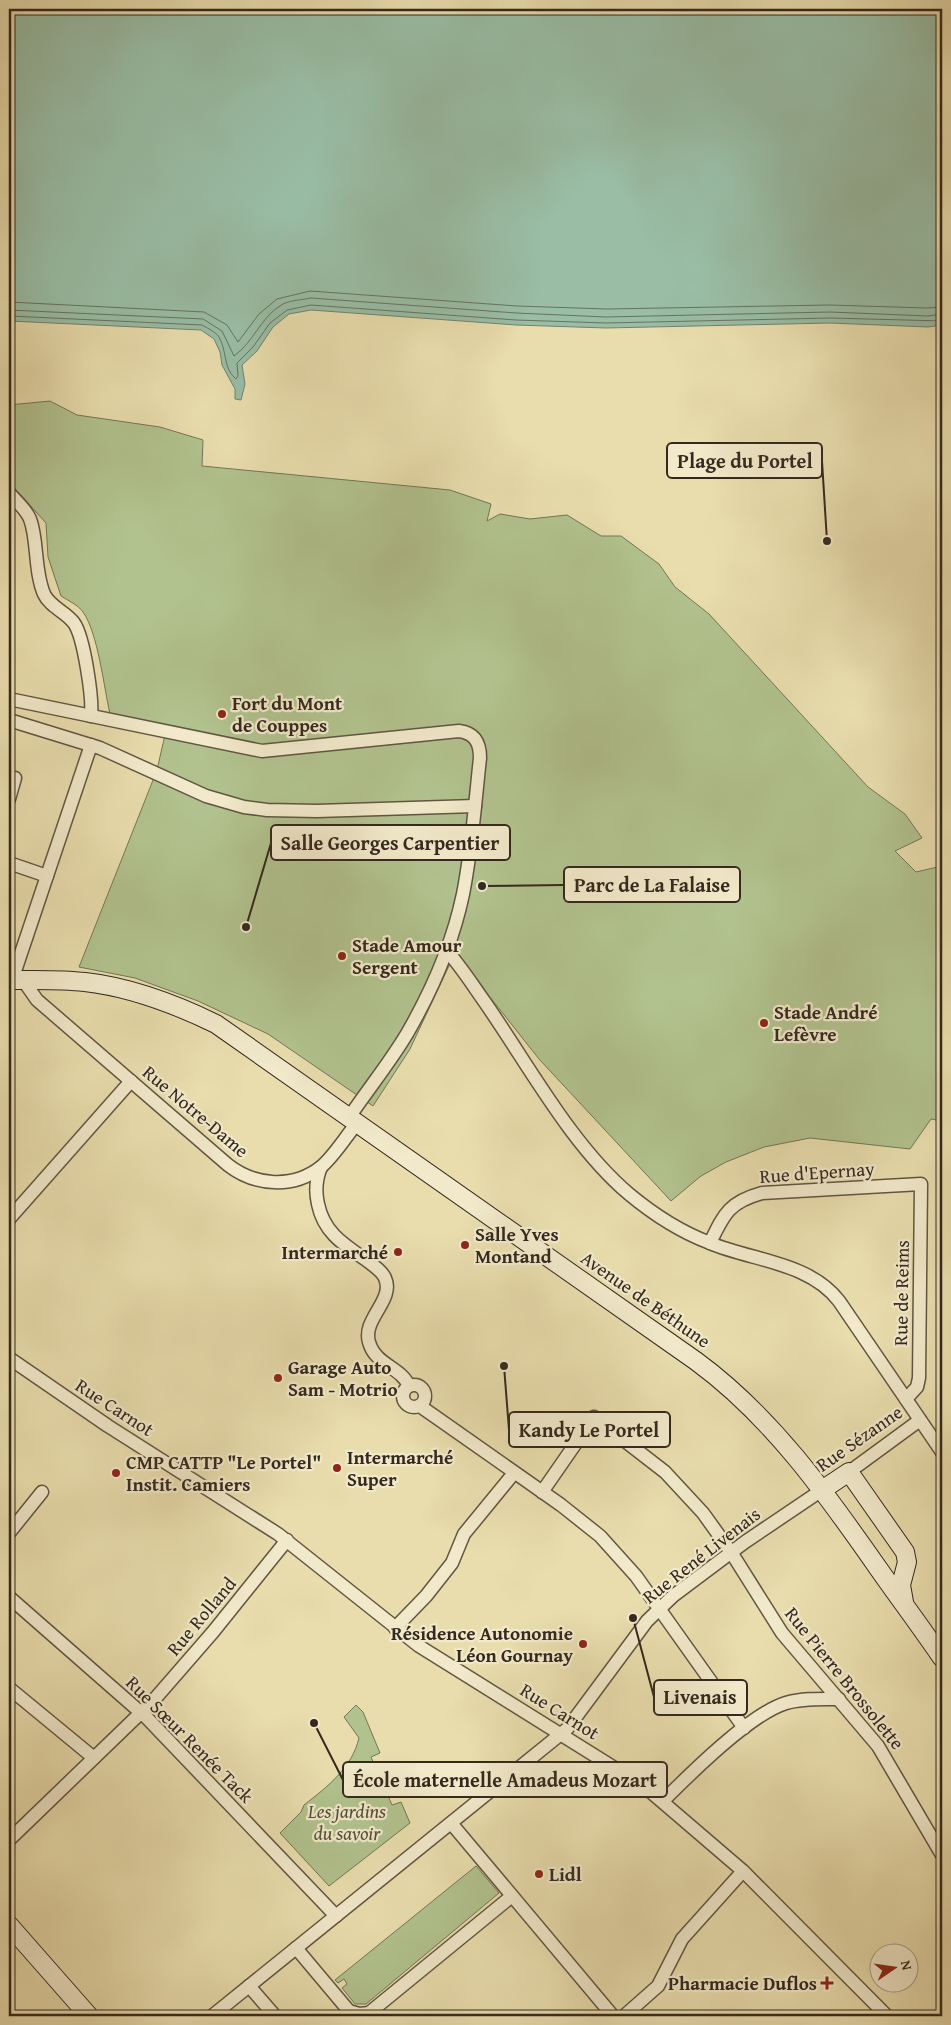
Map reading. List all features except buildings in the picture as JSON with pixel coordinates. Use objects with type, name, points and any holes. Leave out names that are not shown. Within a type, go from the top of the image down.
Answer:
[{"type":"street","points":[[9,493],[30,519],[36,565],[46,597],[73,621],[77,629],[92,696],[91,716],[9,699]]},
{"type":"street","name":"Rue Notre-Dame","points":[[14,980],[228,1165],[248,1178],[262,1182],[298,1179],[321,1167],[354,1119],[406,1036],[428,993],[446,950],[463,893],[480,753],[477,741],[472,735],[459,730],[262,751],[91,716]]},
{"type":"street","points":[[9,720],[91,745],[206,796],[252,808],[317,811],[475,806]]},
{"type":"street","points":[[14,980],[91,745]]},
{"type":"street","points":[[9,799],[17,779]]},
{"type":"street","points":[[9,863],[47,876]]},
{"type":"street","points":[[446,950],[596,1161],[614,1180],[646,1208],[681,1229],[710,1243],[801,1272],[824,1284],[839,1301],[942,1452]]},
{"type":"street","name":"Avenue de Béthune","points":[[14,980],[70,981],[96,984],[186,1010],[228,1031],[712,1372],[770,1427],[822,1490],[904,1602],[942,1658]]},
{"type":"street","points":[[9,1219],[131,1081]]},
{"type":"street","points":[[321,1167],[316,1192],[323,1222],[334,1238],[380,1270],[386,1282],[386,1294],[368,1330],[370,1347],[379,1360],[405,1378],[410,1386],[403,1393],[405,1402],[412,1407],[420,1406],[542,1492],[600,1536],[626,1564],[744,1728]]},
{"type":"street","name":"Rue d'Epernay","points":[[710,1243],[730,1207],[741,1200],[762,1193],[921,1184]]},
{"type":"street","name":"Rue de Reims","points":[[906,1398],[917,1387],[918,1378],[921,1184]]},
{"type":"street","name":"Rue Carnot","points":[[9,1358],[108,1426],[286,1540],[419,1646],[630,1777],[663,1801],[743,1871],[888,2016]]},
{"type":"street","name":"Rue Pierre Brossolette","points":[[542,1492],[594,1416],[665,1472],[702,1513],[731,1552],[782,1633],[882,1752],[938,1840],[942,1854]]},
{"type":"street","name":"Rue Sézanne","points":[[822,1490],[920,1420]]},
{"type":"street","points":[[395,1628],[426,1596],[452,1564],[464,1534],[514,1472]]},
{"type":"street","points":[[849,1472],[905,1552],[907,1560],[901,1588],[904,1602]]},
{"type":"street","name":"Rue René Livenais","points":[[212,2016],[572,1725],[659,1608],[731,1552],[822,1490]]},
{"type":"street","points":[[9,1533],[42,1492]]},
{"type":"street","name":"Rue Rolland","points":[[9,1840],[141,1713],[213,1632],[286,1540]]},
{"type":"street","points":[[883,1575],[893,1577],[905,1568]]},
{"type":"street","name":"Rue Sœur Renée Tack","points":[[9,1597],[141,1713],[336,1916]]},
{"type":"street","points":[[9,1688],[94,1758]]},
{"type":"street","points":[[663,1801],[689,1775],[744,1728],[770,1710],[786,1703],[804,1700],[839,1699]]},
{"type":"street","points":[[451,1823],[613,2016]]},
{"type":"street","points":[[624,2016],[658,1986],[682,1939],[743,1871]]},
{"type":"street","points":[[296,1948],[345,2007],[353,2013],[369,2014],[512,1896]]},
{"type":"street","points":[[10,1929],[89,2016]]},
{"type":"street","points":[[250,1986],[275,2016]]},
{"type":"green space","points":[[50,401],[77,415],[160,427],[203,440],[202,466],[450,490],[491,504],[487,521],[500,514],[530,519],[567,515],[601,536],[621,536],[659,564],[675,587],[709,614],[868,787],[905,814],[922,838],[895,851],[916,872],[942,866],[942,1121],[931,1119],[910,1149],[810,1138],[764,1147],[726,1162],[701,1176],[671,1201],[539,1059],[455,953],[410,1049],[373,1106],[268,1034],[198,1001],[135,978],[79,967],[157,770],[167,726],[110,714],[93,633],[83,612],[61,596],[48,557],[46,523],[9,482],[9,405]]},
{"type":"green space","name":"Les jardins du savoir","points":[[356,1705],[363,1712],[380,1753],[371,1757],[392,1805],[401,1802],[410,1823],[329,1886],[280,1833],[301,1812],[304,1805],[338,1776],[351,1759],[359,1738],[344,1717]]},
{"type":"green space","points":[[476,1866],[499,1893],[366,2004],[355,2004],[342,1988],[347,1984],[344,1979],[338,1983],[335,1980]]},
{"type":"water","points":[[9,9],[942,9],[942,325],[928,327],[830,323],[606,328],[516,325],[311,310],[289,314],[273,327],[257,351],[242,365],[245,384],[241,400],[235,399],[235,389],[222,365],[220,352],[214,339],[201,330],[9,321]]},
{"type":"place","name":"Plage du Portel","points":[[827,541]]},
{"type":"place","name":"Fort du Mont de Couppes","points":[[222,714]]},
{"type":"place","name":"Parc de La Falaise","points":[[482,886]]},
{"type":"place","name":"Salle Georges Carpentier","points":[[246,927]]},
{"type":"place","name":"Stade Amour Sergent","points":[[342,956]]},
{"type":"place","name":"Stade André Lefèvre","points":[[764,1023]]},
{"type":"place","name":"Salle Yves Montand","points":[[465,1245]]},
{"type":"place","name":"Intermarché","points":[[398,1252]]},
{"type":"place","name":"Kandy Le Portel","points":[[504,1366]]},
{"type":"place","name":"Garage Auto Sam - Motrio","points":[[278,1378]]},
{"type":"place","name":"Intermarché Super","points":[[337,1468]]},
{"type":"place","name":"CMP CATTP \"Le Portel\" Instit. Camiers","points":[[116,1473]]},
{"type":"place","name":"Livenais","points":[[633,1618]]},
{"type":"place","name":"Résidence Autonomie Léon Gournay","points":[[583,1644]]},
{"type":"place","name":"École maternelle Amadeus Mozart","points":[[314,1723]]},
{"type":"place","name":"Lidl","points":[[539,1874]]},
{"type":"place","name":"Pharmacie Duflos","points":[[827,1983]]}]
